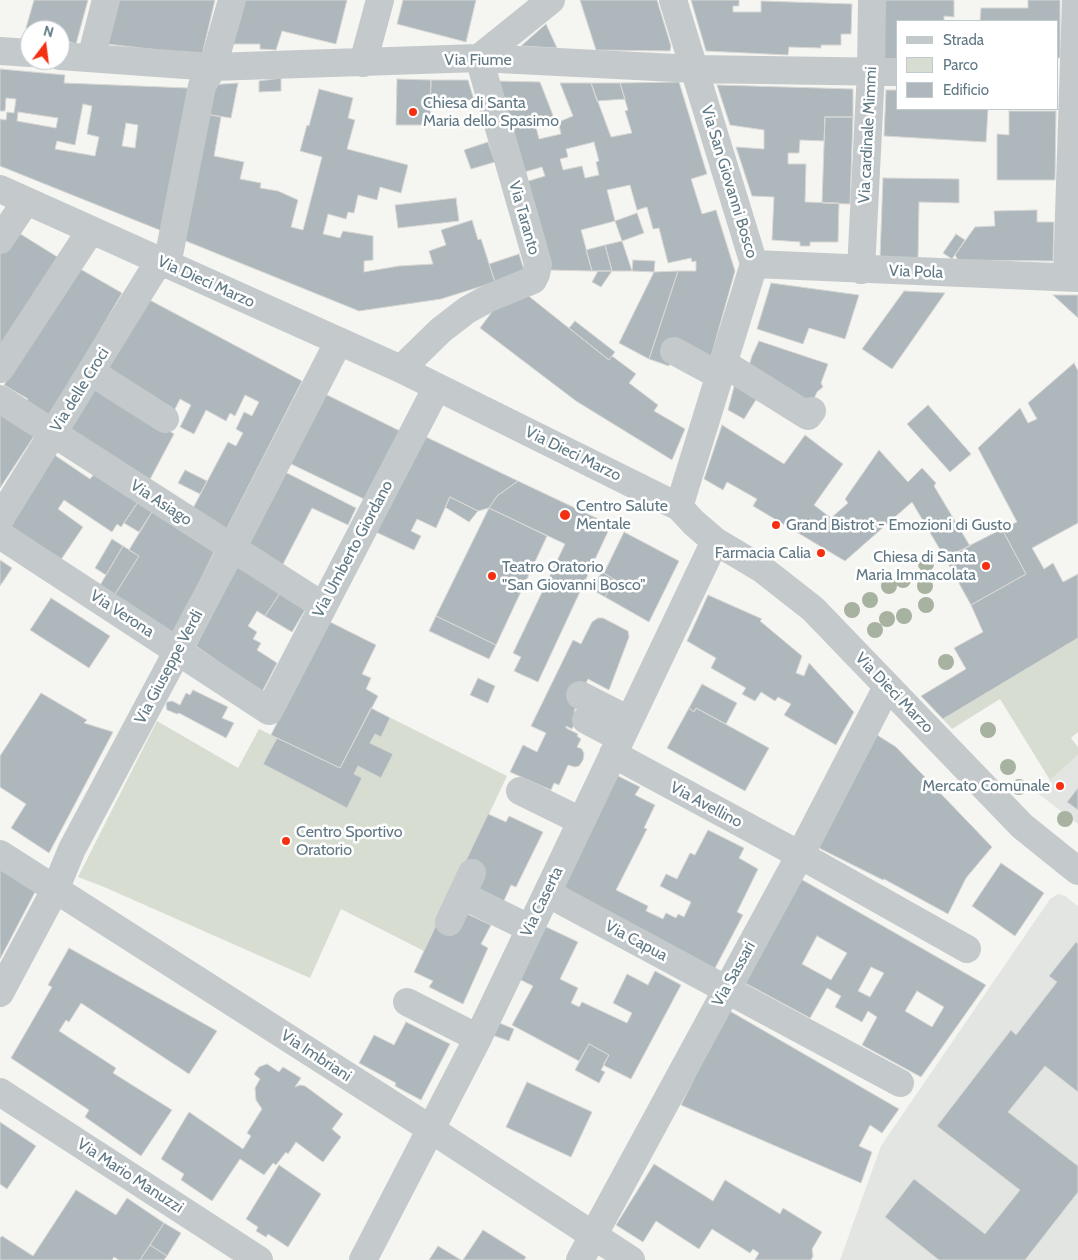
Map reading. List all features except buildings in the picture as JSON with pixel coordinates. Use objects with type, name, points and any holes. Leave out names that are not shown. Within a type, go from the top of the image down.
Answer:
[{"type":"street","points":[[91,58],[106,0]]},
{"type":"street","points":[[163,263],[202,86],[213,67],[232,0]]},
{"type":"street","points":[[364,63],[380,0]]},
{"type":"street","points":[[479,58],[551,0]]},
{"type":"street","name":"Via San Giovanni Bosco","points":[[673,0],[754,264],[679,507]]},
{"type":"street","name":"Via cardinale Mimmi","points":[[861,270],[884,71],[872,0]]},
{"type":"street","points":[[1072,278],[1069,79],[1076,0]]},
{"type":"street","points":[[0,51],[20,52]]},
{"type":"street","name":"Via Fiume","points":[[70,57],[213,67],[479,58],[695,68],[884,71]]},
{"type":"street","name":"Via Taranto","points":[[401,369],[441,330],[467,310],[489,298],[532,280],[536,274],[538,264],[479,58]]},
{"type":"street","name":"Via Dieci Marzo","points":[[0,189],[401,369],[679,507],[715,541],[762,569],[813,609],[1022,826],[1078,871]]},
{"type":"street","points":[[0,240],[26,201]]},
{"type":"street","points":[[0,369],[91,230]]},
{"type":"street","name":"Via delle Croci","points":[[0,519],[91,372],[163,263]]},
{"type":"street","name":"Via Pola","points":[[754,264],[1072,278]]},
{"type":"street","name":"Via Giuseppe Verdi","points":[[0,993],[55,890],[72,849],[232,548],[338,341]]},
{"type":"street","points":[[674,352],[722,370],[808,416],[812,411]]},
{"type":"street","points":[[91,372],[165,419]]},
{"type":"street","name":"Via Umberto Giordano","points":[[269,710],[437,387]]},
{"type":"street","name":"Via Asiago","points":[[0,399],[323,606]]},
{"type":"street","name":"Via Verona","points":[[0,535],[269,710]]},
{"type":"street","name":"Via Caserta","points":[[362,1260],[478,1038],[715,541]]},
{"type":"street","name":"Via Sassari","points":[[580,1260],[800,855],[887,687]]},
{"type":"street","name":"Via Avellino","points":[[583,708],[621,737],[800,855],[967,949]]},
{"type":"street","points":[[520,790],[581,821]]},
{"type":"street","name":"Via Imbriani","points":[[0,854],[631,1260]]},
{"type":"street","points":[[449,922],[467,884],[529,928]]},
{"type":"street","name":"Via Capua","points":[[547,893],[900,1083]]},
{"type":"street","points":[[408,1002],[478,1038]]},
{"type":"street","name":"Via Mario Manuzzi","points":[[0,1092],[259,1260]]},
{"type":"shaded area","name":"Mercato Comunale","points":[[1078,755],[1078,824],[1036,792]]},
{"type":"shaded area","points":[[1058,894],[1065,896],[1078,906],[1078,1260],[840,1260],[881,1146],[1050,899]]},
{"type":"green space","points":[[1078,638],[1078,732],[1071,738],[1078,747],[1078,755],[1050,780],[1000,699],[952,729],[943,719]]},
{"type":"green space","name":"Centro Sportivo Oratorio","points":[[371,708],[507,776],[424,951],[341,909],[310,978],[78,877],[157,721],[238,768],[259,729],[340,768]]},
{"type":"place","name":"Chiesa di Santa Maria dello Spasimo","points":[[413,112]]},
{"type":"place","name":"Centro Salute Mentale","points":[[565,515]]},
{"type":"place","name":"Grand Bistrot - Emozioni di Gusto","points":[[776,525]]},
{"type":"place","name":"Farmacia Calia","points":[[821,553]]},
{"type":"place","name":"Chiesa di Santa Maria Immacolata","points":[[986,566]]},
{"type":"place","name":"Teatro Oratorio \"San Giovanni Bosco\"","points":[[492,576]]},
{"type":"place","name":"Mercato Comunale","points":[[1060,786]]},
{"type":"place","name":"Centro Sportivo Oratorio","points":[[286,841]]}]
